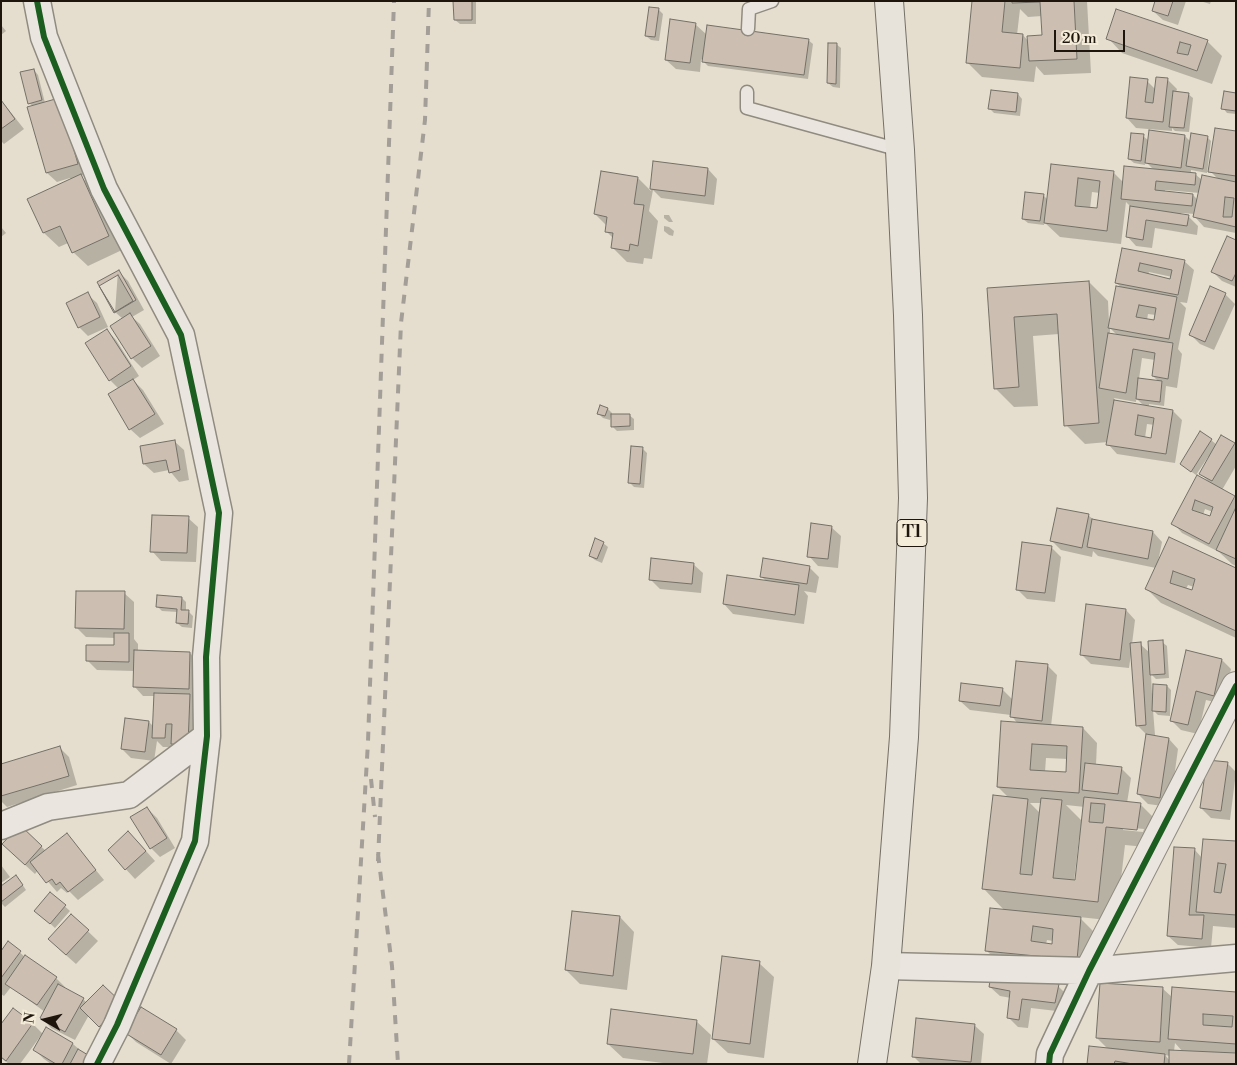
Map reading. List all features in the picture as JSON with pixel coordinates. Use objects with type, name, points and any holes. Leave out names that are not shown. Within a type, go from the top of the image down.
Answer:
[{"type":"highway","name":"T1","points":[[872,1064],[886,966],[904,737],[913,498],[908,315],[900,150],[889,1]]},
{"type":"street","points":[[37,1],[44,37],[104,189],[181,336],[219,513],[206,657],[207,736],[194,841],[118,1025],[97,1064]]},
{"type":"street","points":[[1049,1064],[1050,1054],[1089,971],[1236,686]]},
{"type":"street","points":[[1,826],[48,806],[129,795],[207,736]]},
{"type":"street","points":[[886,966],[1089,971],[1236,958]]},
{"type":"lane","points":[[748,29],[749,9],[772,1]]},
{"type":"lane","points":[[747,92],[747,108],[900,150]]},
{"type":"building","points":[[453,1],[472,1],[472,20],[454,20]]},
{"type":"building","points":[[972,1],[1005,1],[1002,32],[1023,34],[1020,68],[966,63]]},
{"type":"building","points":[[1012,1],[1074,1],[1077,59],[1029,61],[1027,36],[1042,35],[1040,2],[1012,3]]},
{"type":"building","points":[[1155,1],[1173,1],[1168,16],[1152,11]]},
{"type":"building","points":[[649,7],[659,8],[655,37],[645,36]]},
{"type":"building","points":[[1116,9],[1208,40],[1197,71],[1106,39]],"holes":[[[1180,42],[1191,45],[1188,55],[1177,53]]]},
{"type":"building","points":[[670,19],[696,23],[690,63],[665,60]]},
{"type":"building","points":[[707,25],[809,39],[804,75],[702,62]]},
{"type":"building","points":[[828,43],[837,43],[836,84],[827,83]]},
{"type":"building","points":[[34,69],[42,100],[28,104],[20,72]]},
{"type":"building","points":[[1130,77],[1148,79],[1145,102],[1153,103],[1156,77],[1168,78],[1163,122],[1126,118]]},
{"type":"building","points":[[991,90],[1018,93],[1016,112],[988,109]]},
{"type":"building","points":[[1173,91],[1189,93],[1184,128],[1169,127]]},
{"type":"building","points":[[1224,91],[1236,93],[1236,111],[1221,109]]},
{"type":"building","points":[[59,98],[78,164],[46,173],[27,107]]},
{"type":"building","points":[[1,100],[15,119],[1,129]]},
{"type":"building","points":[[1215,128],[1236,131],[1236,176],[1208,172]]},
{"type":"building","points":[[1149,130],[1185,135],[1181,168],[1145,163]]},
{"type":"building","points":[[1131,133],[1144,134],[1141,161],[1128,159]]},
{"type":"building","points":[[1191,133],[1208,136],[1203,169],[1186,166]]},
{"type":"building","points":[[653,161],[708,168],[705,196],[650,189]]},
{"type":"building","points":[[1051,164],[1114,171],[1107,231],[1044,223]],"holes":[[[1078,178],[1100,181],[1097,208],[1075,206]]]},
{"type":"building","points":[[1124,166],[1196,173],[1195,185],[1156,181],[1155,190],[1193,194],[1192,206],[1121,199]]},
{"type":"building","points":[[601,171],[638,177],[634,204],[644,205],[638,246],[630,244],[629,251],[611,248],[613,233],[605,232],[607,217],[594,214]]},
{"type":"building","points":[[81,174],[109,236],[72,253],[60,226],[43,233],[27,199]]},
{"type":"building","points":[[1202,175],[1236,182],[1236,227],[1193,217]],"holes":[[[1225,197],[1234,198],[1232,217],[1223,217]]]},
{"type":"building","points":[[1025,192],[1044,194],[1040,221],[1022,219]]},
{"type":"building","points":[[1130,206],[1189,215],[1187,226],[1146,220],[1143,240],[1126,237]]},
{"type":"building","points":[[1227,236],[1236,240],[1236,273],[1232,281],[1211,272]]},
{"type":"building","points":[[1122,248],[1185,260],[1178,295],[1115,283]],"holes":[[[1140,263],[1172,270],[1170,279],[1138,271]]]},
{"type":"building","points":[[119,270],[136,300],[114,313],[97,282]]},
{"type":"building","points":[[118,275],[133,301],[115,312],[99,286]]},
{"type":"building","points":[[1089,281],[1099,423],[1064,426],[1057,314],[1014,317],[1019,387],[994,389],[987,288]]},
{"type":"building","points":[[1116,286],[1177,297],[1169,339],[1108,328]],"holes":[[[1139,305],[1156,308],[1154,320],[1136,317]]]},
{"type":"building","points":[[1210,286],[1226,293],[1205,342],[1189,335]]},
{"type":"building","points":[[88,292],[100,317],[78,328],[66,303]]},
{"type":"building","points":[[130,313],[151,346],[131,359],[110,326]]},
{"type":"building","points":[[107,329],[131,366],[109,381],[85,343]]},
{"type":"building","points":[[1108,333],[1173,343],[1168,379],[1152,376],[1155,353],[1133,349],[1126,393],[1099,388]]},
{"type":"building","points":[[1138,378],[1162,381],[1160,402],[1136,399]]},
{"type":"building","points":[[133,379],[155,414],[129,430],[108,394]]},
{"type":"building","points":[[1114,400],[1173,410],[1166,454],[1106,445]],"holes":[[[1138,415],[1154,418],[1151,438],[1135,435]]]},
{"type":"building","points":[[600,405],[608,408],[605,416],[597,414]]},
{"type":"building","points":[[611,414],[630,414],[630,426],[611,427]]},
{"type":"building","points":[[1200,431],[1212,439],[1191,472],[1180,464]]},
{"type":"building","points":[[1221,435],[1235,443],[1212,481],[1199,474]]},
{"type":"building","points":[[175,440],[180,470],[169,473],[166,460],[143,464],[140,446]]},
{"type":"building","points":[[631,446],[643,447],[640,484],[628,483]]},
{"type":"building","points":[[1197,475],[1235,496],[1209,544],[1171,524]],"holes":[[[1195,500],[1213,507],[1210,516],[1192,510]]]},
{"type":"building","points":[[1236,507],[1236,559],[1216,550]]},
{"type":"building","points":[[1057,508],[1089,514],[1082,548],[1050,541]]},
{"type":"building","points":[[152,515],[189,516],[187,553],[150,552]]},
{"type":"building","points":[[1092,519],[1153,531],[1148,559],[1087,547]]},
{"type":"building","points":[[811,523],[832,526],[828,559],[807,557]]},
{"type":"building","points":[[1169,537],[1236,568],[1236,631],[1145,589]],"holes":[[[1173,571],[1195,579],[1192,590],[1170,583]]]},
{"type":"building","points":[[595,538],[604,542],[597,559],[589,556]]},
{"type":"building","points":[[1022,542],[1052,546],[1045,593],[1016,590]]},
{"type":"building","points":[[651,558],[694,563],[692,584],[649,580]]},
{"type":"building","points":[[763,558],[810,566],[807,584],[760,577]]},
{"type":"building","points":[[727,575],[799,585],[795,615],[723,604]]},
{"type":"building","points":[[76,591],[125,591],[124,629],[75,628]]},
{"type":"building","points":[[157,595],[182,597],[181,610],[189,610],[188,624],[176,623],[177,609],[156,607]]},
{"type":"building","points":[[1086,604],[1126,609],[1120,660],[1080,655]]},
{"type":"building","points":[[114,633],[129,633],[129,662],[86,661],[86,645],[114,645]]},
{"type":"building","points":[[1163,640],[1165,674],[1150,675],[1148,641]]},
{"type":"building","points":[[1141,642],[1146,725],[1136,726],[1130,643]]},
{"type":"building","points":[[134,650],[190,652],[189,689],[133,687]]},
{"type":"building","points":[[1186,650],[1222,659],[1214,696],[1196,691],[1188,725],[1170,721]]},
{"type":"building","points":[[1016,661],[1048,664],[1042,721],[1010,717]]},
{"type":"building","points":[[961,683],[1003,688],[1000,706],[959,701]]},
{"type":"building","points":[[1153,684],[1167,685],[1166,712],[1152,711]]},
{"type":"building","points":[[154,693],[190,694],[188,745],[171,744],[172,724],[166,724],[165,738],[152,738]]},
{"type":"building","points":[[125,718],[149,721],[145,752],[121,749]]},
{"type":"building","points":[[1001,721],[1083,727],[1079,793],[997,787]],"holes":[[[1032,744],[1067,746],[1066,772],[1030,770]]]},
{"type":"building","points":[[1146,734],[1169,738],[1160,798],[1137,794]]},
{"type":"building","points":[[60,746],[69,776],[1,796],[1,764]]},
{"type":"building","points":[[1207,760],[1228,762],[1221,811],[1200,808]]},
{"type":"building","points":[[1085,763],[1122,767],[1118,794],[1082,790]]},
{"type":"building","points":[[993,795],[1028,799],[1020,874],[1032,875],[1041,798],[1062,800],[1053,878],[1075,880],[1084,797],[1141,803],[1137,830],[1106,827],[1098,902],[982,889]],"holes":[[[1091,803],[1105,804],[1103,823],[1089,822]]]},
{"type":"building","points":[[147,807],[167,838],[150,849],[130,817]]},
{"type":"building","points":[[20,825],[42,846],[25,865],[2,844]]},
{"type":"building","points":[[128,831],[146,851],[125,870],[108,850]]},
{"type":"building","points":[[67,833],[96,870],[68,892],[60,882],[56,885],[52,879],[46,883],[30,862]]},
{"type":"building","points":[[1203,839],[1236,841],[1236,915],[1196,912]],"holes":[[[1218,863],[1226,864],[1221,893],[1214,892]]]},
{"type":"building","points":[[1174,847],[1195,848],[1189,915],[1204,915],[1202,939],[1167,936]]},
{"type":"building","points":[[16,875],[23,885],[1,902],[1,886]]},
{"type":"building","points":[[50,892],[66,905],[50,924],[34,911]]},
{"type":"building","points":[[990,908],[1081,917],[1077,960],[985,951]],"holes":[[[1033,926],[1053,929],[1052,944],[1031,941]]]},
{"type":"building","points":[[572,911],[620,916],[613,976],[565,970]]},
{"type":"building","points":[[71,914],[89,930],[66,955],[48,939]]},
{"type":"building","points":[[8,941],[21,951],[1,978],[1,951]]},
{"type":"building","points":[[25,955],[57,977],[37,1005],[5,984]]},
{"type":"building","points":[[722,956],[760,961],[750,1044],[712,1039]]},
{"type":"building","points":[[991,975],[1059,984],[1055,1003],[1022,999],[1019,1020],[1007,1018],[1010,991],[989,987]]},
{"type":"building","points":[[1100,983],[1163,987],[1160,1042],[1096,1038]]},
{"type":"building","points":[[58,984],[84,998],[65,1032],[40,1018]]},
{"type":"building","points":[[103,985],[122,1003],[99,1027],[80,1008]]},
{"type":"building","points":[[1172,987],[1236,992],[1236,1044],[1168,1039]],"holes":[[[1203,1014],[1233,1016],[1232,1027],[1203,1025]]]},
{"type":"building","points":[[141,1007],[177,1029],[161,1055],[125,1033]]},
{"type":"building","points":[[13,1008],[33,1023],[6,1061],[1,1057],[1,1024]]},
{"type":"building","points":[[611,1009],[697,1020],[693,1054],[607,1044]]},
{"type":"building","points":[[916,1018],[975,1024],[971,1062],[912,1057]]},
{"type":"building","points":[[46,1027],[73,1043],[62,1064],[56,1064],[33,1050]]},
{"type":"building","points":[[1089,1046],[1165,1054],[1164,1064],[1133,1064],[1115,1061],[1114,1064],[1087,1064]]},
{"type":"building","points":[[78,1049],[93,1058],[90,1064],[70,1064]]},
{"type":"building","points":[[1169,1050],[1236,1053],[1236,1064],[1169,1064]]},
{"type":"railway","points":[[349,1064],[368,742],[394,1]]},
{"type":"railway","points":[[378,861],[401,323],[425,120],[429,1]]},
{"type":"railway","points":[[371,779],[375,817]]},
{"type":"railway","points":[[378,854],[392,966],[398,1064]]},
{"type":"cycle path","points":[[37,1],[44,37],[104,189],[181,335],[219,513],[206,657],[207,736],[195,841],[117,1025],[97,1064]]},
{"type":"cycle path","points":[[1049,1064],[1050,1054],[1089,971],[1236,686]]}]
